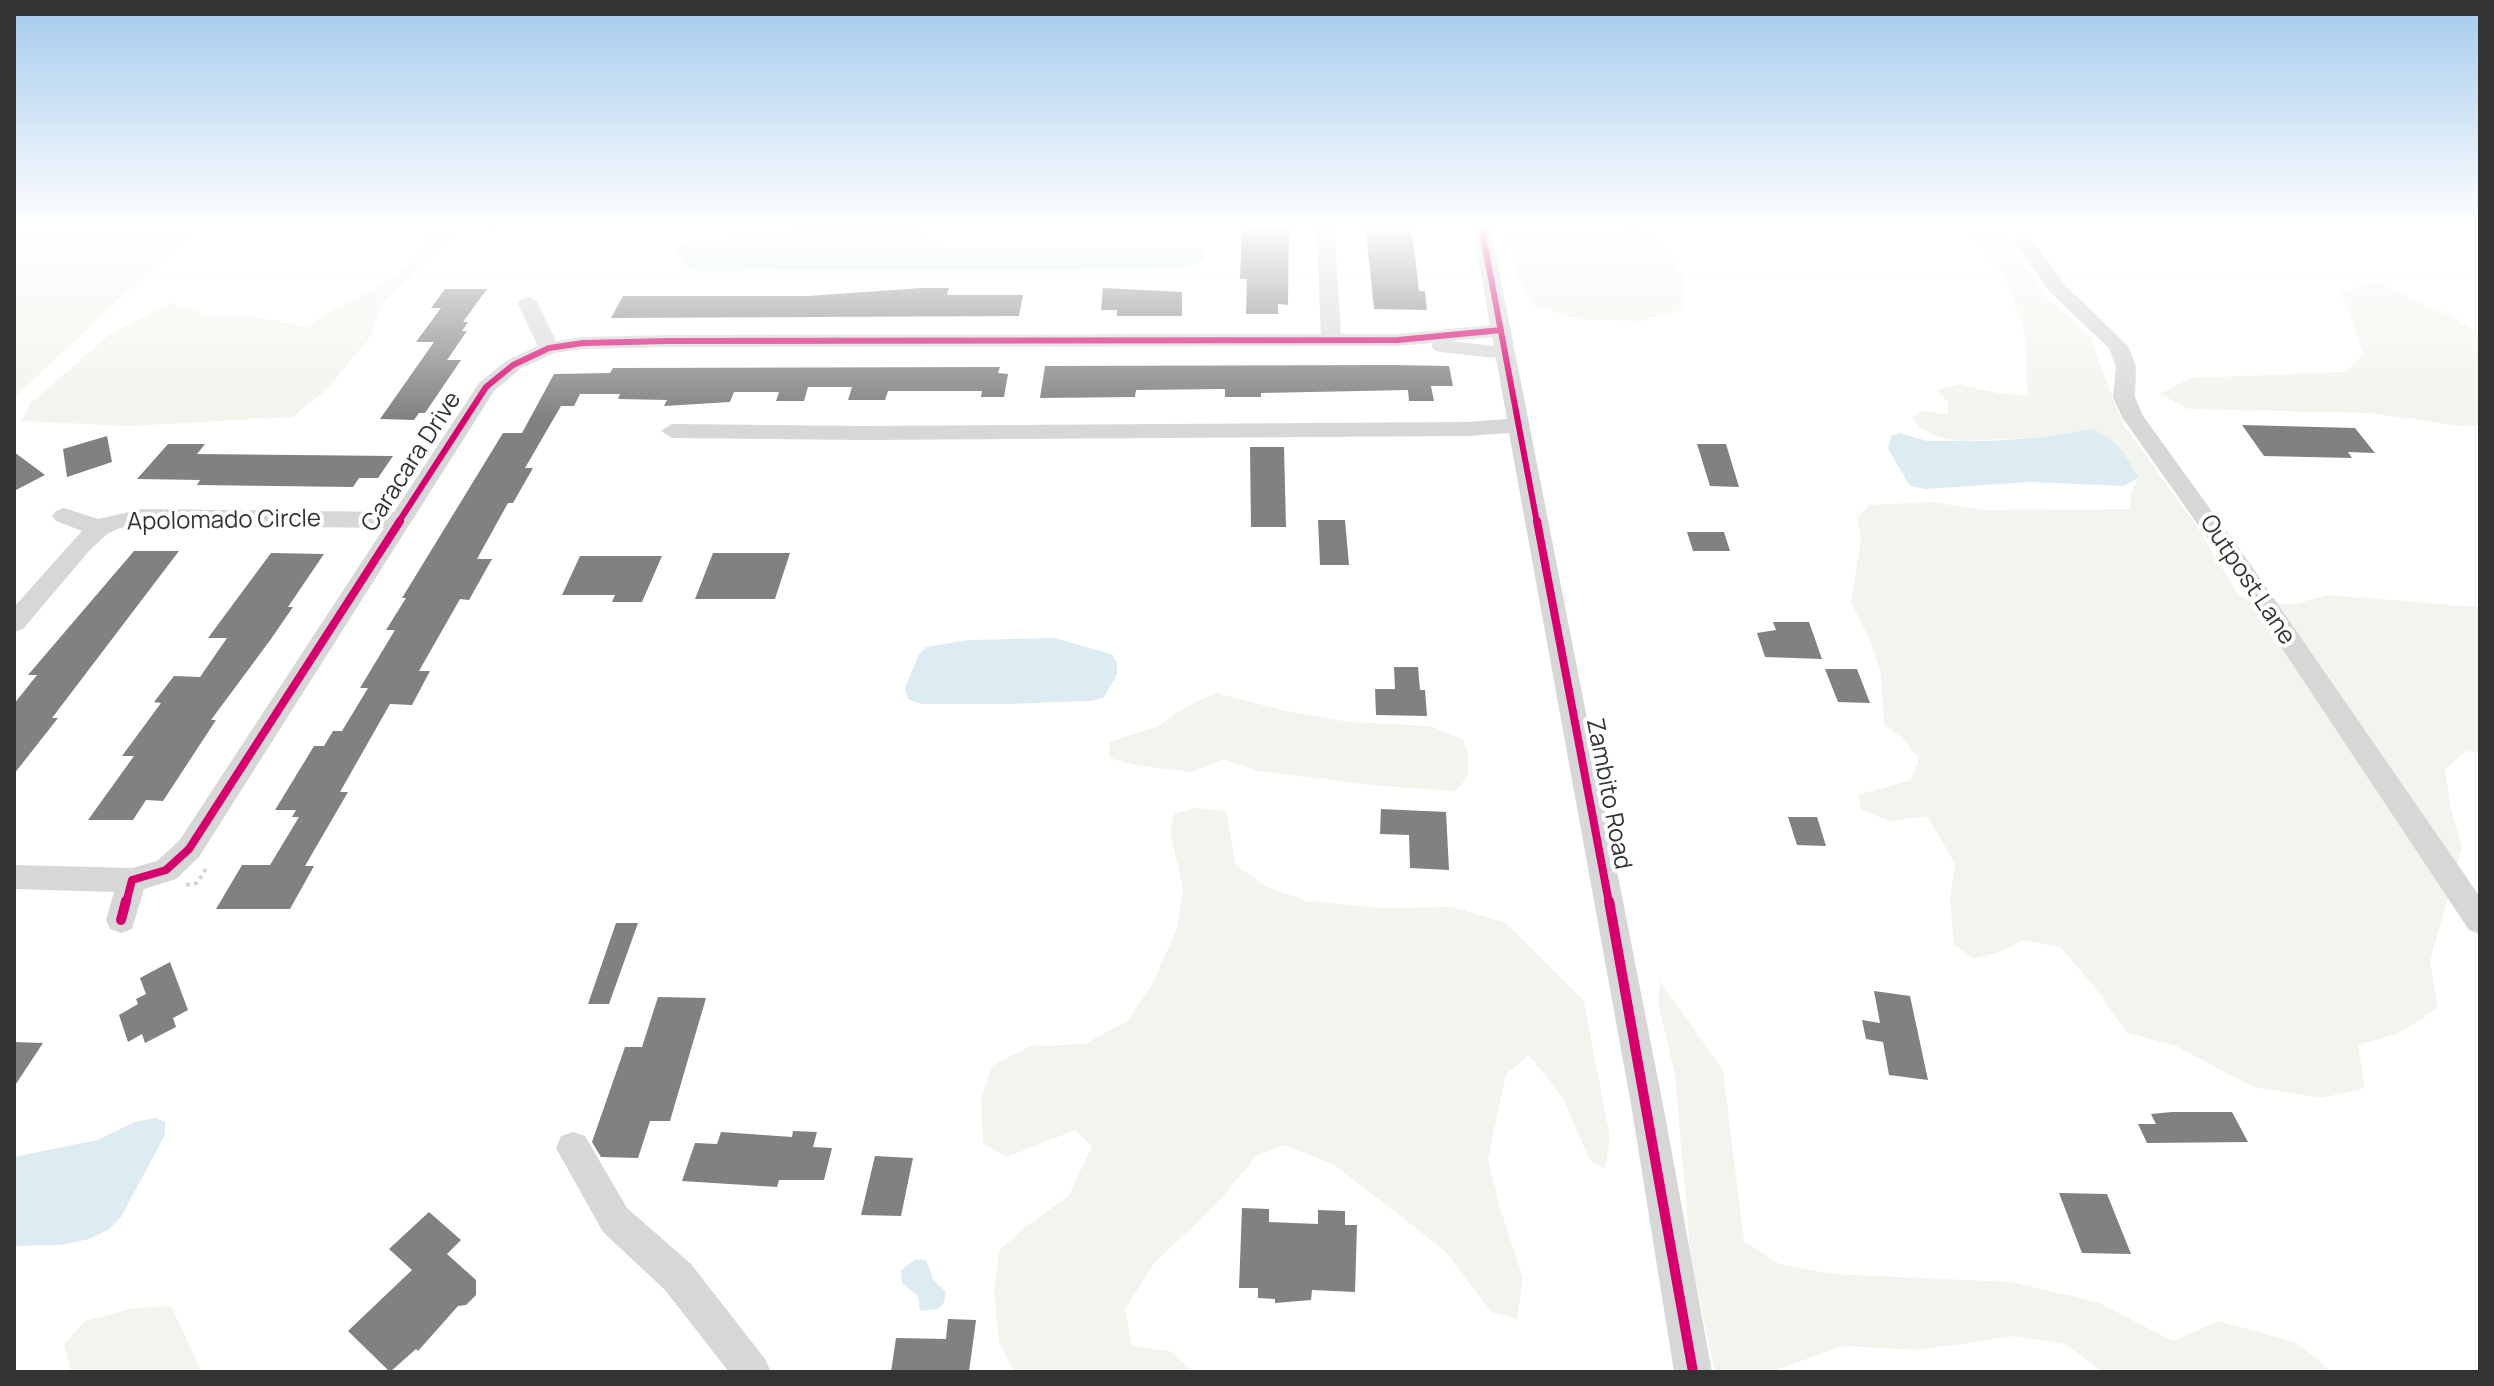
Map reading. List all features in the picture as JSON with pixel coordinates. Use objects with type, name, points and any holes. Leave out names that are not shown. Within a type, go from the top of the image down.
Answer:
[{"type":"street","points":[[1328,290],[1331,340]]},
{"type":"street","name":"Zambito Road","points":[[1493,290],[1648,1110],[1693,1372]]},
{"type":"street","name":"Outpost Lane","points":[[2059,290],[2118,346],[2126,367],[2124,397],[2133,417],[2242,570],[2480,921]]},
{"type":"street","points":[[527,302],[549,348]]},
{"type":"street","name":"Caracara Drive","points":[[132,880],[166,870],[189,849],[397,520],[486,387],[513,365],[549,348],[583,343],[667,341],[1398,340],[1501,330]]},
{"type":"street","name":"Caracara Drive","points":[[1398,340],[1505,353]]},
{"type":"street","points":[[672,431],[864,433],[1467,429],[1520,425]]},
{"type":"street","name":"Apolomado Circle","points":[[64,516],[99,528],[142,517],[397,520]]},
{"type":"street","name":"Apolomado Circle","points":[[14,623],[99,528]]},
{"type":"street","points":[[14,877],[132,880],[121,920]]},
{"type":"street","points":[[573,1148],[615,1220],[678,1277],[752,1372]]},
{"type":"path","points":[[181,887],[197,883],[213,857]]},
{"type":"shaded area","points":[[14,290],[129,290],[14,398]]},
{"type":"shaded area","points":[[375,290],[396,290],[382,303],[369,339],[326,390],[292,417],[129,426],[21,421],[30,404],[110,334],[172,303],[208,315],[252,316],[308,327],[333,308]]},
{"type":"shaded area","points":[[1525,290],[1684,290],[1683,309],[1639,321],[1577,319],[1533,306]]},
{"type":"shaded area","points":[[2010,290],[2041,290],[2090,337],[2123,424],[2198,528],[2239,596],[2291,605],[2328,595],[2480,607],[2480,752],[2467,751],[2445,769],[2450,805],[2462,847],[2430,961],[2438,1008],[2400,1033],[2358,1045],[2365,1088],[2321,1098],[2253,1087],[2176,1046],[2127,1033],[2094,986],[2060,947],[2022,940],[2001,952],[1974,959],[1954,944],[1950,900],[1955,863],[1927,816],[1891,822],[1861,809],[1858,795],[1911,780],[1919,758],[1902,738],[1884,725],[1881,673],[1870,640],[1851,602],[1861,539],[1857,518],[1869,505],[1933,502],[1981,510],[2130,509],[2131,494],[2139,477],[2123,451],[2107,436],[2091,429],[2044,437],[1960,441],[1921,429],[1912,418],[1921,411],[1948,414],[1948,402],[1937,390],[1960,384],[2001,394],[2027,395],[2026,336]]},
{"type":"shaded area","points":[[2395,290],[2453,317],[2480,335],[2480,425],[2459,426],[2369,413],[2189,409],[2160,394],[2191,378],[2345,372],[2364,354],[2341,291]]},
{"type":"shaded area","points":[[2091,429],[2107,436],[2123,451],[2139,478],[2123,486],[2030,482],[1925,489],[1910,486],[1888,449],[1891,436],[1900,433],[1927,441],[1990,441]]},
{"type":"shaded area","points":[[1054,638],[1111,654],[1117,662],[1117,675],[1103,698],[1006,704],[922,704],[908,699],[905,688],[919,654],[926,647],[969,640]]},
{"type":"shaded area","points":[[1216,693],[1286,711],[1349,722],[1430,726],[1463,739],[1468,755],[1468,776],[1456,791],[1379,786],[1257,771],[1224,759],[1191,772],[1135,765],[1110,758],[1109,742],[1159,726],[1187,706]]},
{"type":"shaded area","points":[[1196,808],[1226,811],[1236,865],[1267,887],[1307,901],[1381,908],[1453,907],[1506,923],[1584,1001],[1610,1138],[1605,1169],[1589,1159],[1564,1100],[1529,1055],[1506,1074],[1488,1159],[1523,1278],[1517,1319],[1491,1312],[1444,1250],[1333,1164],[1285,1145],[1256,1156],[1219,1202],[1154,1263],[1125,1310],[1132,1346],[1170,1351],[1194,1372],[1015,1372],[999,1343],[994,1291],[999,1251],[1069,1195],[1092,1146],[1075,1130],[1007,1157],[983,1143],[981,1099],[992,1066],[1030,1046],[1085,1044],[1127,1021],[1152,985],[1177,928],[1183,888],[1170,833],[1174,814]]},
{"type":"shaded area","points":[[1660,981],[1723,1070],[1744,1241],[1779,1264],[1832,1274],[2011,1282],[2097,1302],[2173,1341],[2219,1321],[2297,1343],[2333,1372],[2102,1372],[2066,1344],[2015,1336],[1921,1350],[1842,1346],[1771,1372],[1715,1372],[1691,1262],[1675,1074],[1658,1003]]},
{"type":"shaded area","points":[[155,1118],[165,1122],[165,1135],[121,1217],[108,1230],[89,1239],[61,1245],[14,1246],[14,1157],[97,1140],[135,1122]]},
{"type":"shaded area","points":[[916,1259],[926,1260],[934,1281],[946,1292],[939,1309],[920,1311],[918,1296],[902,1283],[901,1270]]},
{"type":"shaded area","points":[[171,1306],[202,1372],[71,1372],[64,1344],[85,1321],[134,1308]]},
{"type":"building","points":[[444,290],[487,290],[463,322],[468,322],[462,331],[467,331],[447,360],[461,360],[425,413],[419,413],[414,420],[380,419],[434,342],[416,342],[441,308],[431,308]]},
{"type":"building","points":[[898,290],[949,290],[947,295],[1023,295],[1019,316],[611,318],[623,296],[808,296]]},
{"type":"building","points":[[1103,290],[1182,292],[1182,316],[1117,316],[1117,310],[1101,310]]},
{"type":"building","points":[[1247,290],[1288,290],[1288,305],[1278,304],[1278,314],[1246,314]]},
{"type":"building","points":[[1372,290],[1425,291],[1427,310],[1374,309]]},
{"type":"building","points":[[1045,366],[1449,366],[1453,386],[1431,386],[1434,401],[1409,401],[1408,390],[1261,393],[1261,397],[1225,397],[1225,389],[1136,390],[1135,397],[1040,398]]},
{"type":"building","points":[[1000,367],[998,373],[1008,374],[1004,397],[981,397],[982,391],[888,391],[885,400],[848,400],[852,387],[808,387],[804,401],[776,401],[779,392],[734,392],[730,402],[664,406],[667,400],[618,399],[620,394],[580,394],[574,406],[561,406],[525,468],[533,468],[513,503],[508,503],[477,559],[492,559],[469,600],[460,599],[419,671],[430,671],[412,705],[390,704],[340,792],[348,792],[305,866],[314,866],[290,909],[216,909],[242,865],[270,865],[299,817],[292,817],[296,810],[275,810],[314,746],[324,746],[333,731],[342,731],[368,688],[360,688],[395,630],[386,630],[406,598],[402,598],[503,433],[522,433],[554,374],[610,373],[613,368]]},
{"type":"building","points":[[2242,425],[2355,428],[2375,453],[2348,452],[2352,458],[2264,456]]},
{"type":"building","points":[[107,436],[112,462],[67,477],[63,449]]},
{"type":"building","points":[[168,444],[205,444],[197,454],[393,456],[378,478],[359,478],[353,487],[197,485],[200,480],[137,479]]},
{"type":"building","points":[[1697,444],[1726,444],[1739,487],[1710,486]]},
{"type":"building","points":[[1250,447],[1284,447],[1286,527],[1251,527]]},
{"type":"building","points":[[14,452],[45,475],[14,491]]},
{"type":"building","points":[[1318,520],[1345,520],[1349,565],[1320,565]]},
{"type":"building","points":[[1687,532],[1724,532],[1730,551],[1693,551]]},
{"type":"building","points":[[134,551],[179,551],[52,718],[58,718],[14,774],[14,704],[37,675],[28,675]]},
{"type":"building","points":[[271,553],[324,554],[288,607],[293,607],[211,720],[216,720],[163,801],[146,800],[133,820],[88,820],[134,756],[122,756],[161,703],[154,702],[174,676],[200,677],[227,638],[208,638]]},
{"type":"building","points":[[713,553],[790,553],[775,599],[695,599]]},
{"type":"building","points":[[580,556],[662,556],[642,602],[612,602],[615,595],[562,595]]},
{"type":"building","points":[[1773,622],[1809,622],[1822,659],[1765,657],[1757,633],[1776,630]]},
{"type":"building","points":[[1394,667],[1418,667],[1420,690],[1425,690],[1427,716],[1376,715],[1375,689],[1395,689]]},
{"type":"building","points":[[1825,669],[1857,669],[1870,703],[1838,702]]},
{"type":"building","points":[[1381,809],[1446,812],[1449,870],[1410,868],[1409,835],[1380,834]]},
{"type":"building","points":[[1788,817],[1817,817],[1826,846],[1797,845]]},
{"type":"building","points":[[616,923],[638,923],[609,1004],[588,1004]]},
{"type":"building","points":[[170,962],[188,1010],[173,1018],[176,1027],[145,1043],[142,1034],[128,1042],[119,1015],[138,1004],[136,999],[146,994],[140,978]]},
{"type":"building","points":[[1874,991],[1910,996],[1928,1080],[1889,1075],[1883,1042],[1866,1039],[1862,1020],[1880,1023]]},
{"type":"building","points":[[658,997],[706,998],[670,1121],[650,1121],[638,1158],[601,1157],[592,1142],[625,1047],[642,1047]]},
{"type":"building","points":[[14,1042],[43,1043],[14,1087]]},
{"type":"building","points":[[2232,1112],[2248,1142],[2147,1143],[2138,1124],[2156,1124],[2151,1114]]},
{"type":"building","points":[[793,1131],[817,1132],[813,1147],[832,1148],[824,1180],[779,1180],[777,1187],[682,1181],[695,1143],[717,1144],[721,1132],[792,1137]]},
{"type":"building","points":[[875,1156],[913,1158],[901,1216],[861,1215]]},
{"type":"building","points":[[2059,1193],[2107,1194],[2131,1254],[2082,1253]]},
{"type":"building","points":[[1242,1208],[1269,1209],[1269,1222],[1318,1224],[1318,1210],[1345,1211],[1345,1225],[1357,1225],[1355,1292],[1312,1290],[1311,1300],[1275,1303],[1275,1299],[1258,1298],[1258,1288],[1239,1288]]},
{"type":"building","points":[[429,1212],[461,1240],[447,1254],[476,1280],[476,1295],[466,1305],[458,1306],[418,1351],[416,1349],[390,1372],[348,1331],[412,1270],[389,1249]]},
{"type":"building","points":[[948,1319],[976,1320],[969,1372],[891,1372],[896,1338],[946,1339]]},
{"type":"cycle path","points":[[1493,290],[1648,1110],[1693,1372]]},
{"type":"cycle path","points":[[121,920],[132,880],[166,870],[189,849],[486,387],[513,365],[549,348],[583,343],[667,341],[1398,340],[1501,330]]}]
